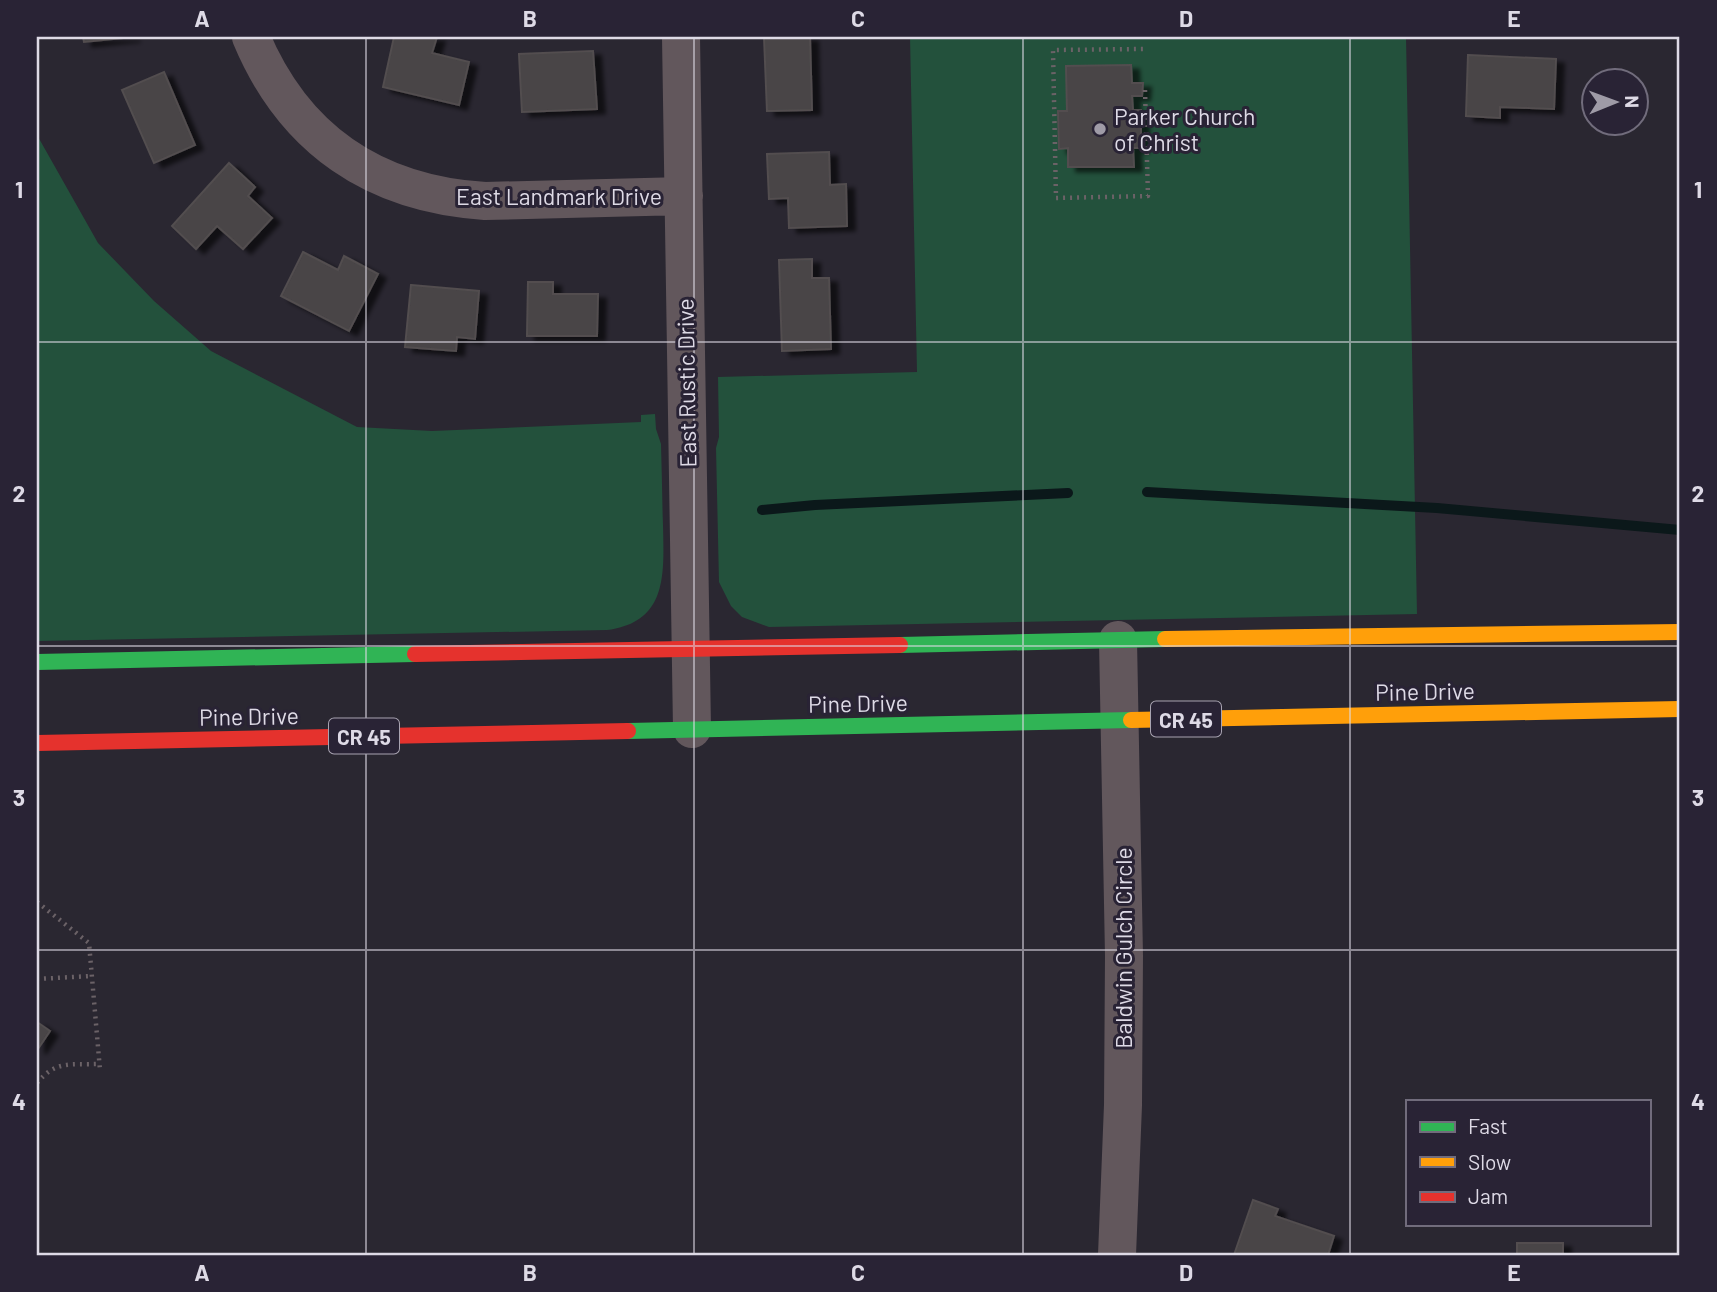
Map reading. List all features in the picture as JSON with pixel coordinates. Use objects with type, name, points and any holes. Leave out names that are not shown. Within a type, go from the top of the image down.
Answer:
[{"type":"main road","points":[[37,662],[1118,640],[1680,632]]},
{"type":"main road","name":"Pine Drive","points":[[37,743],[1680,709]]},
{"type":"street","name":"East Landmark Drive","points":[[251,37],[284,97],[326,144],[366,170],[403,187],[460,199],[485,201],[684,196]]},
{"type":"street","name":"East Rustic Drive","points":[[681,37],[692,729]]},
{"type":"street","name":"Baldwin Gulch Circle","points":[[1117,1255],[1125,956],[1118,640]]},
{"type":"path","points":[[1145,50],[1053,50],[1056,198],[1148,195],[1145,90]]},
{"type":"path","points":[[37,902],[89,943],[99,1067],[56,1066],[49,1069],[37,1083]]},
{"type":"path","points":[[37,979],[92,976]]},
{"type":"green space","points":[[910,37],[1406,37],[1417,614],[769,627],[742,617],[731,606],[719,582],[716,448],[719,437],[718,377],[917,372]]},
{"type":"green space","points":[[37,135],[98,243],[154,301],[211,351],[357,427],[432,431],[641,422],[641,415],[655,414],[661,444],[663,561],[662,578],[652,606],[642,617],[627,625],[607,630],[37,641]]},
{"type":"building","points":[[83,37],[133,37],[84,42]]},
{"type":"building","points":[[394,37],[437,37],[432,53],[469,62],[459,105],[383,87]]},
{"type":"building","points":[[764,37],[810,37],[812,110],[767,111]]},
{"type":"building","points":[[593,51],[597,109],[522,112],[519,54]]},
{"type":"building","points":[[1468,55],[1556,59],[1554,109],[1500,107],[1500,118],[1466,116]]},
{"type":"building","name":"Parker Church of Christ","points":[[1131,65],[1132,83],[1143,83],[1142,96],[1132,96],[1133,110],[1141,110],[1141,148],[1133,148],[1134,167],[1068,167],[1068,148],[1059,149],[1058,111],[1067,111],[1066,66]]},
{"type":"building","points":[[164,72],[195,145],[154,163],[122,90]]},
{"type":"building","points":[[829,152],[830,185],[846,184],[847,226],[789,228],[788,198],[769,199],[767,154]]},
{"type":"building","points":[[229,163],[255,187],[248,196],[272,218],[243,249],[217,226],[196,249],[172,226]]},
{"type":"building","points":[[303,252],[338,270],[344,256],[378,274],[349,331],[281,296]]},
{"type":"building","points":[[812,259],[812,278],[829,278],[831,349],[782,351],[779,260]]},
{"type":"building","points":[[528,282],[553,282],[553,294],[598,294],[597,336],[527,336]]},
{"type":"building","points":[[411,285],[479,291],[475,339],[457,337],[456,351],[405,347]]},
{"type":"building","points":[[37,1022],[50,1031],[38,1049],[37,1048]]},
{"type":"building","points":[[1253,1200],[1278,1209],[1275,1216],[1334,1236],[1328,1255],[1234,1255]]},
{"type":"building","points":[[1517,1243],[1563,1243],[1563,1255],[1517,1255]]},
{"type":"waterway","points":[[1147,492],[1437,508],[1680,530]]},
{"type":"waterway","points":[[762,510],[1068,493]]},
{"type":"traffic: fast","points":[[900,645],[1165,639]]},
{"type":"traffic: fast","points":[[37,662],[415,654]]},
{"type":"traffic: fast","points":[[628,731],[1131,720]]},
{"type":"traffic: slow","points":[[1165,639],[1680,632]]},
{"type":"traffic: slow","points":[[1131,720],[1680,709]]},
{"type":"traffic: jam","points":[[415,654],[900,645]]},
{"type":"traffic: jam","points":[[37,743],[628,731]]},
{"type":"place","name":"Parker Church of Christ","points":[[1100,129]]}]
